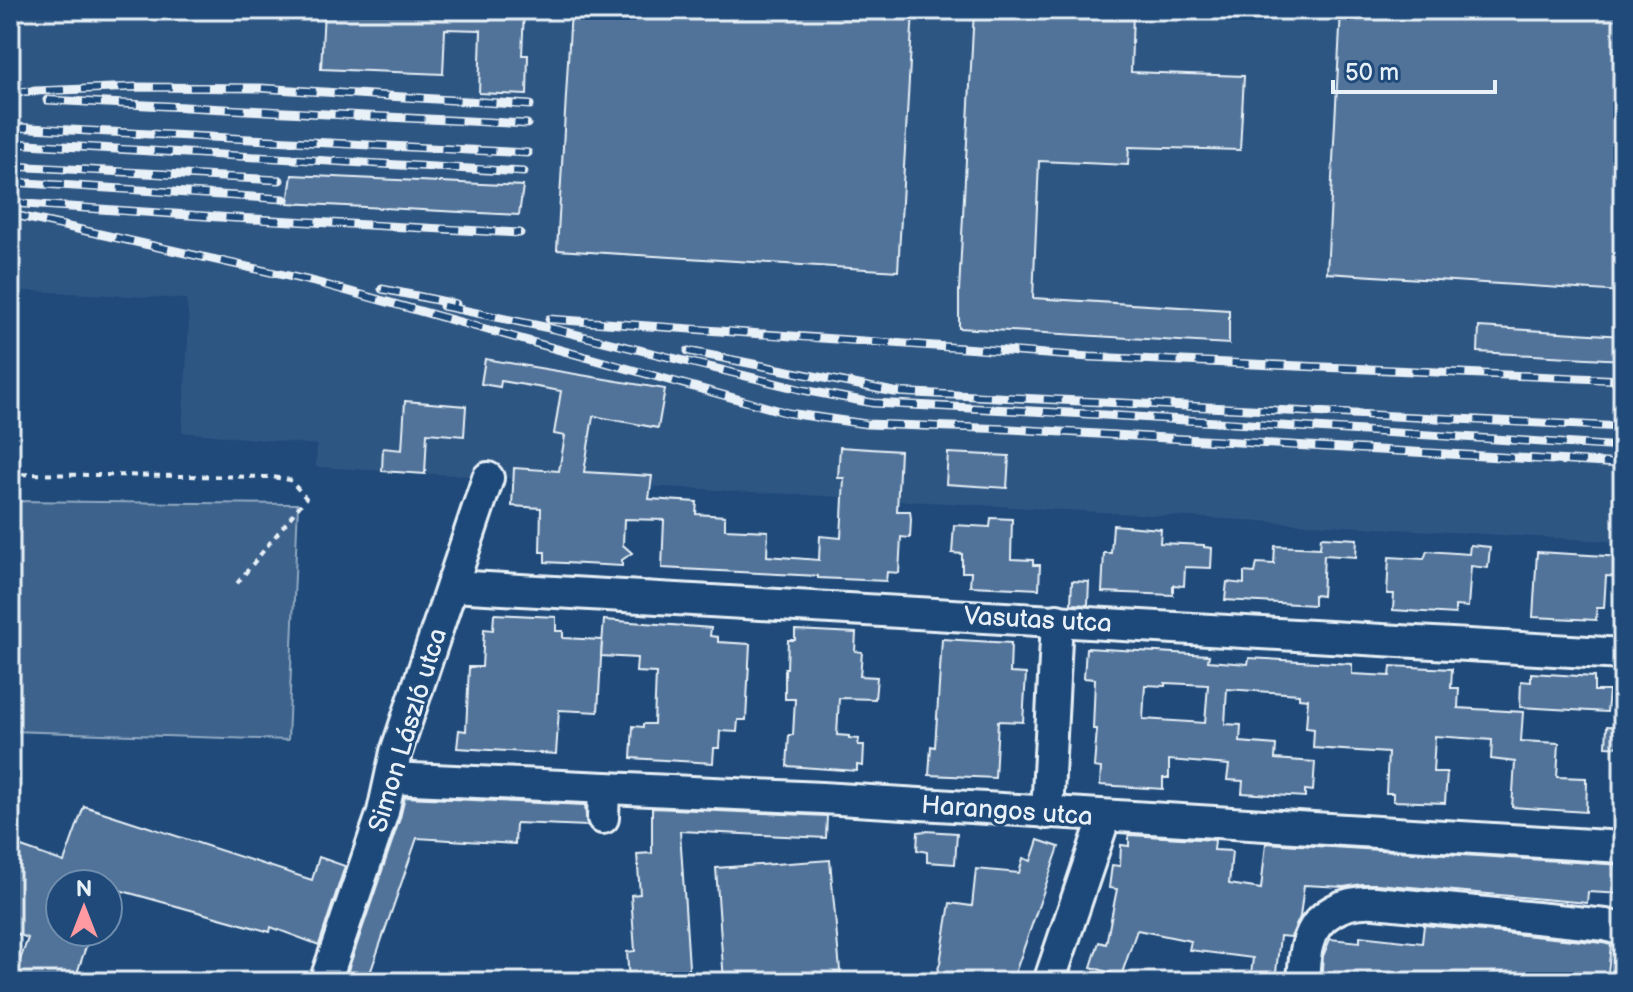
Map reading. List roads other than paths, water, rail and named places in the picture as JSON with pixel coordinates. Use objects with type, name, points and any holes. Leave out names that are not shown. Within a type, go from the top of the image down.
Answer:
[{"type":"street","name":"Simon László utca","points":[[325,982],[380,820],[396,752],[488,478]]},
{"type":"street","name":"Vasutas utca","points":[[452,586],[1623,654]]},
{"type":"street","points":[[1047,813],[1057,620]]},
{"type":"street","name":"Harangos utca","points":[[391,778],[604,803],[822,798],[1623,847]]},
{"type":"street","points":[[1049,982],[1105,816]]},
{"type":"street","points":[[1303,982],[1308,940],[1317,924],[1337,908],[1356,902],[1606,925],[1623,930]]},
{"type":"railway","points":[[10,92],[138,87],[260,88],[530,105]]},
{"type":"railway","points":[[47,100],[527,124]]},
{"type":"railway","points":[[10,127],[528,153]]},
{"type":"railway","points":[[10,143],[524,172]]},
{"type":"railway","points":[[10,166],[280,180]]},
{"type":"railway","points":[[10,182],[284,199]]},
{"type":"railway","points":[[10,203],[520,233]]},
{"type":"railway","points":[[10,214],[315,282],[788,413],[866,424],[1010,429],[1623,464]]},
{"type":"railway","points":[[382,289],[456,304]]},
{"type":"railway","points":[[443,306],[554,329],[803,390],[873,403],[1623,447]]},
{"type":"railway","points":[[549,319],[1090,357],[1623,380]]},
{"type":"railway","points":[[688,351],[894,392],[1623,427]]}]
